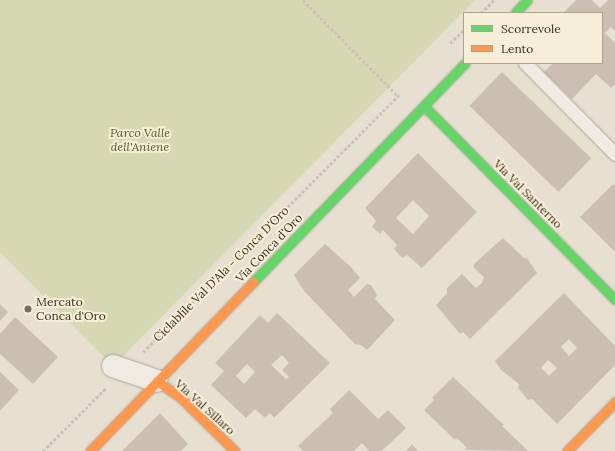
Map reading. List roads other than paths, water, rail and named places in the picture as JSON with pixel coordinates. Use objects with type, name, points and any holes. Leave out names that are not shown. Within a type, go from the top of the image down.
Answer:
[{"type":"street","points":[[516,12],[527,0]]},
{"type":"street","name":"Via Conca d'Oro","points":[[90,451],[465,64]]},
{"type":"street","name":"Via Val Santerno","points":[[424,106],[615,300]]},
{"type":"street","points":[[119,368],[157,381]]},
{"type":"street","name":"Via Val Sillaro","points":[[157,381],[180,396],[235,451]]},
{"type":"street","points":[[567,451],[615,402]]},
{"type":"lane","points":[[526,64],[615,154]]},
{"type":"place","name":"Mercato Conca d'Oro","points":[[28,309]]},
{"type":"park label","name":"Parco Valle dell'Aniene","points":[[140,140]]}]
